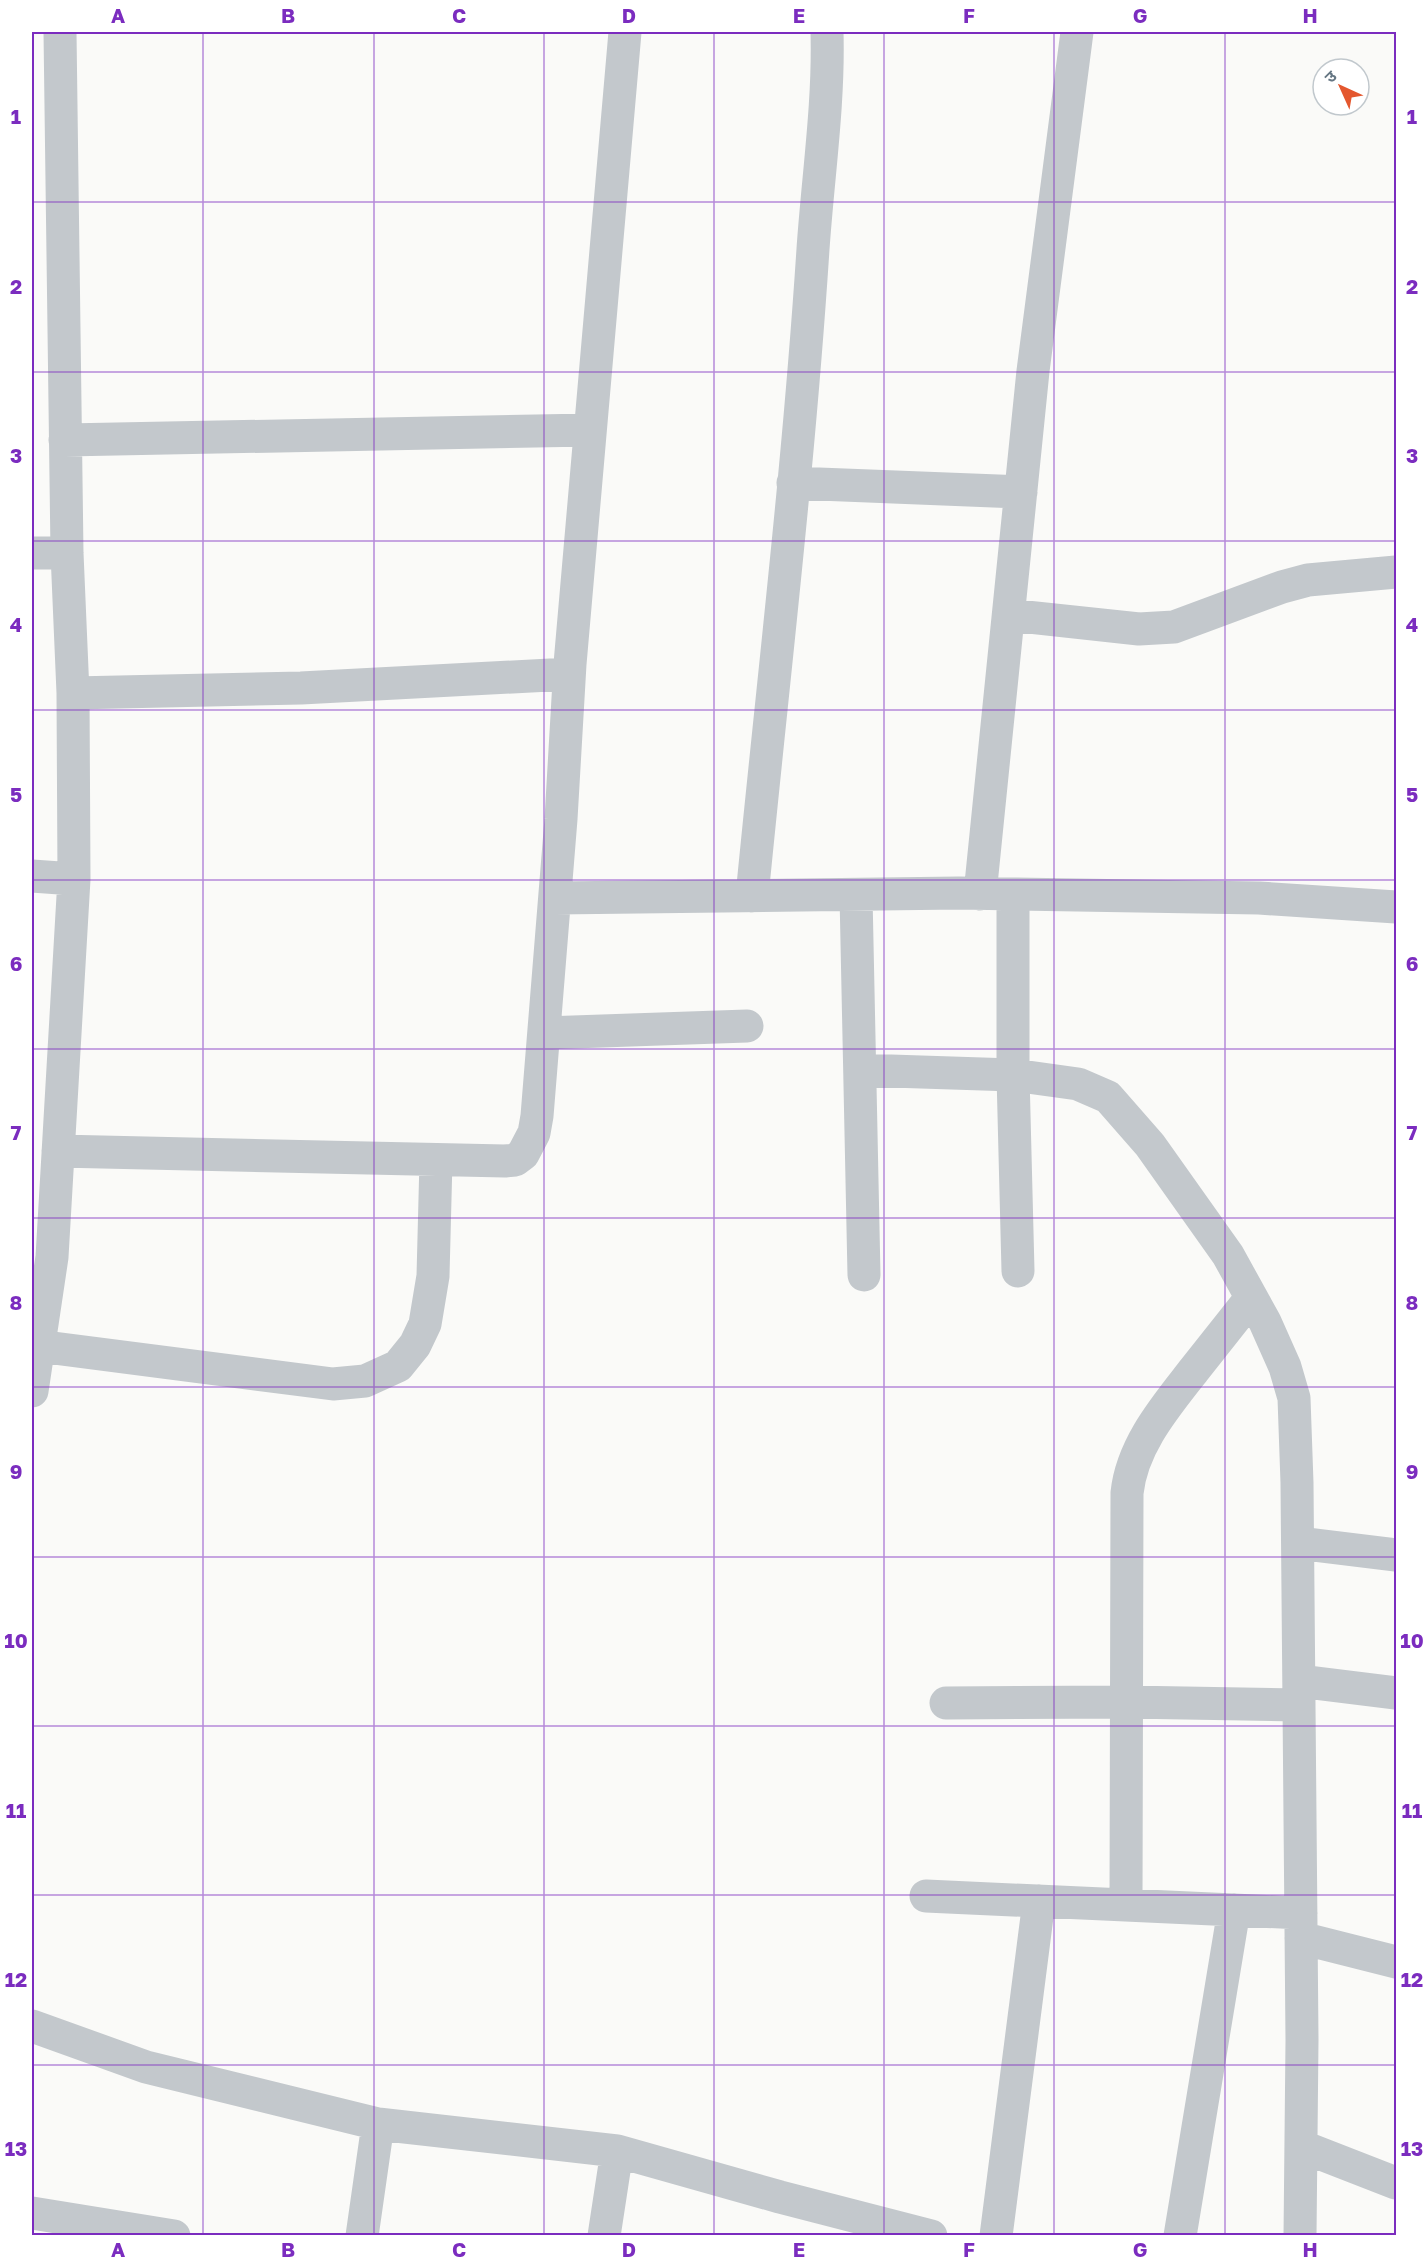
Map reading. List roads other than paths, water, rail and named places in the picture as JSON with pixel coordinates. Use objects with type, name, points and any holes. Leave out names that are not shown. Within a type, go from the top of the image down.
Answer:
[{"type":"street","points":[[32,1390],[38,1346],[42,1257],[58,1151],[74,879],[73,693],[67,553],[60,32]]},
{"type":"street","points":[[58,1151],[505,1161],[515,1160],[523,1154],[534,1133],[555,898],[569,674],[625,32]]},
{"type":"street","points":[[752,896],[825,123],[827,32]]},
{"type":"street","points":[[980,894],[1033,371],[1077,32]]},
{"type":"street","points":[[65,440],[590,430]]},
{"type":"street","points":[[792,483],[1021,492]]},
{"type":"street","points":[[32,553],[67,553]]},
{"type":"street","points":[[1009,615],[1139,628],[1174,627],[1282,587],[1308,580],[1396,572]]},
{"type":"street","points":[[73,693],[301,688],[569,674]]},
{"type":"street","points":[[32,876],[74,879]]},
{"type":"street","points":[[555,898],[1013,894],[1259,898],[1396,907]]},
{"type":"street","points":[[1013,894],[1013,1075],[1018,1271]]},
{"type":"street","points":[[856,895],[864,1275]]},
{"type":"street","points":[[544,1033],[747,1026]]},
{"type":"street","points":[[860,1070],[1013,1075],[1078,1084],[1108,1097],[1122,1110],[1157,1155],[1228,1255],[1265,1322],[1285,1367],[1294,1398],[1298,1543],[1301,1926],[1300,2235]]},
{"type":"street","points":[[38,1346],[333,1384],[365,1381],[398,1366],[415,1345],[425,1324],[433,1276],[436,1160]]},
{"type":"street","points":[[1126,1905],[1127,1493],[1129,1476],[1136,1455],[1162,1411],[1251,1298]]},
{"type":"street","points":[[1298,1543],[1396,1555]]},
{"type":"street","points":[[946,1703],[1127,1702],[1299,1693],[1396,1693]]},
{"type":"street","points":[[926,1896],[1234,1910],[1301,1926],[1396,1962]]},
{"type":"street","points":[[996,2235],[1039,1901]]},
{"type":"street","points":[[1180,2235],[1234,1910]]},
{"type":"street","points":[[32,2026],[146,2067],[378,2124],[617,2151],[780,2197],[931,2235]]},
{"type":"street","points":[[362,2235],[378,2124]]},
{"type":"street","points":[[1301,2146],[1396,2183]]},
{"type":"street","points":[[604,2235],[617,2151]]},
{"type":"street","points":[[32,2213],[174,2235]]}]
